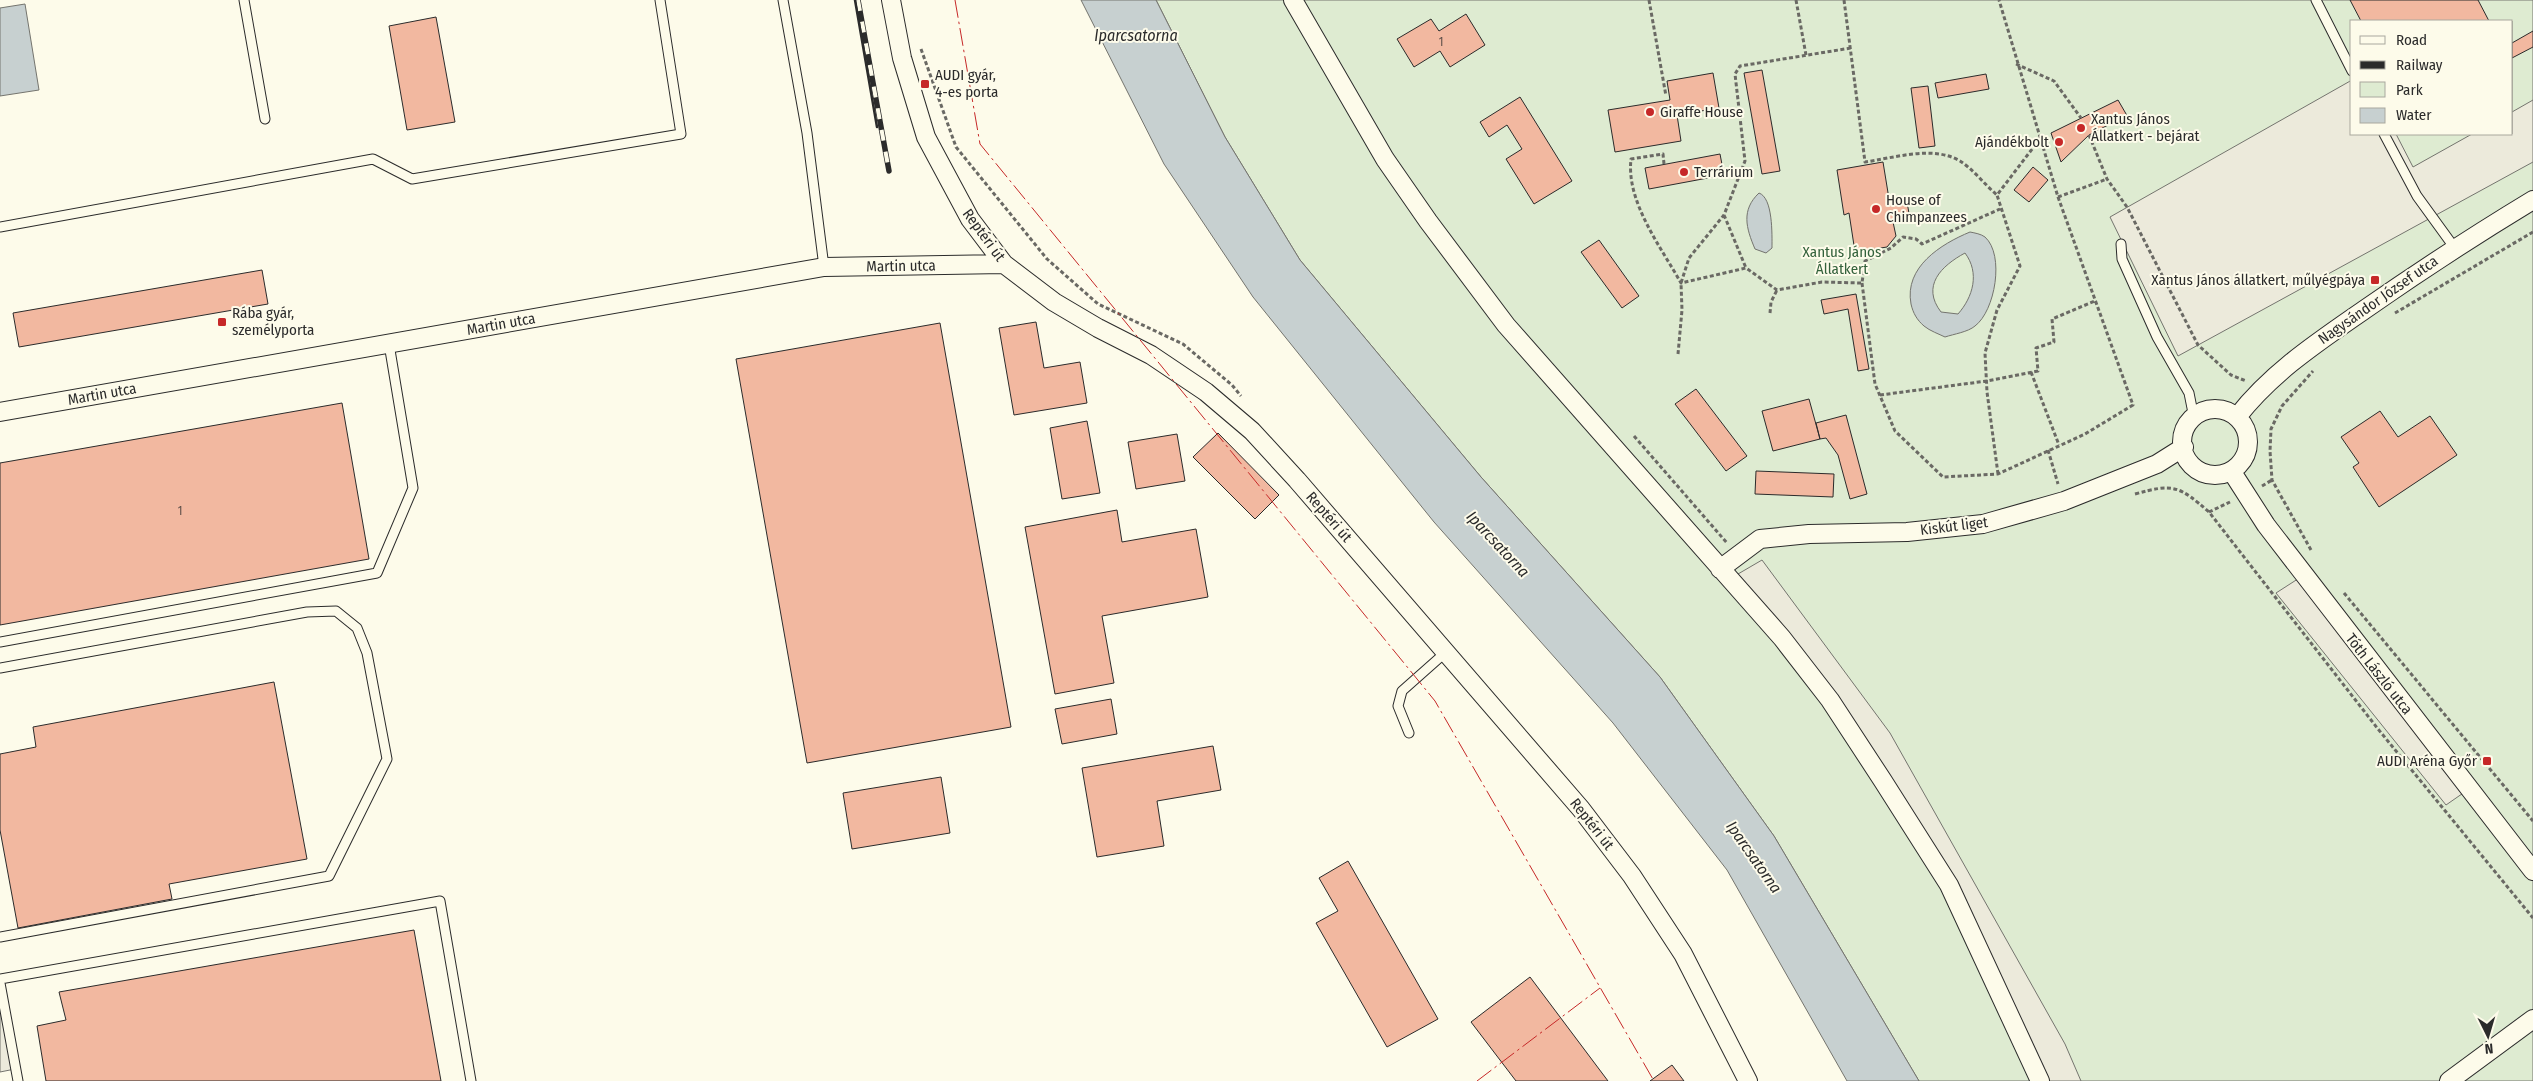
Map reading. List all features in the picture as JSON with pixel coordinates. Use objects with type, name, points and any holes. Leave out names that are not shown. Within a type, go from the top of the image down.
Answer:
[{"type":"street","name":"Reptéri út","points":[[891,0],[902,58],[926,137],[970,219],[1004,264],[1061,306],[1098,328],[1151,355],[1206,392],[1252,431],[1297,480],[1581,809],[1632,876],[1682,954],[1748,1081]]},
{"type":"street","points":[[1294,0],[1385,159],[1500,318],[1782,638],[1830,700],[1949,885],[2040,1081]]},
{"type":"street","name":"Nagysándor József utca","points":[[2237,417],[2256,393],[2301,353],[2454,247],[2533,200]]},
{"type":"street","name":"Martin utca","points":[[0,412],[824,267],[1004,264]]},
{"type":"street","points":[[2208,410],[2223,411],[2237,417],[2248,433],[2249,446],[2244,458],[2232,472],[2213,475],[2200,472],[2190,464],[2182,437],[2184,430],[2194,418],[2208,410]]},
{"type":"street","name":"Kiskút liget","points":[[1720,569],[1760,539],[1809,534],[1907,532],[1983,524],[2064,501],[2157,464],[2184,448]]},
{"type":"street","name":"Tóth László utca","points":[[2232,472],[2266,525],[2533,871]]},
{"type":"street","points":[[2449,1081],[2533,1019]]},
{"type":"lane","points":[[244,0],[265,119]]},
{"type":"lane","points":[[0,227],[373,159],[412,179],[682,134],[660,0]]},
{"type":"lane","points":[[783,0],[806,134],[824,267]]},
{"type":"lane","points":[[2316,0],[2350,67]]},
{"type":"lane","points":[[2385,135],[2418,196],[2454,247]]},
{"type":"lane","points":[[2121,244],[2122,259],[2156,337],[2189,393],[2194,418]]},
{"type":"lane","points":[[0,642],[376,573],[413,488],[389,344]]},
{"type":"lane","points":[[0,668],[307,612],[336,611],[357,628],[367,653],[387,759],[329,876],[0,937]]},
{"type":"lane","points":[[1409,734],[1398,706],[1402,691],[1446,652]]},
{"type":"lane","points":[[0,979],[440,901],[471,1081]]},
{"type":"lane","points":[[0,983],[18,1081]]},
{"type":"path","points":[[1649,0],[1666,96]]},
{"type":"path","points":[[1796,0],[1806,55]]},
{"type":"path","points":[[1844,0],[1865,162],[1923,154],[1944,154],[1961,161],[1997,195],[2020,266],[1997,310],[1985,353],[1998,474]]},
{"type":"path","points":[[1999,0],[2039,140],[2045,152],[2058,197],[2133,404],[2084,434],[1998,474],[1943,477],[1895,431],[1875,384],[1862,282],[1865,261],[1891,248],[1903,237],[1916,239],[1922,244],[2000,209]]},
{"type":"path","points":[[1678,354],[1682,310],[1681,283],[1689,258],[1724,215],[1744,161],[1735,74],[1740,66],[1851,48]]},
{"type":"path","points":[[2016,64],[2054,81],[2081,118]]},
{"type":"path","points":[[2089,135],[2107,179],[2127,208],[2198,345],[2231,375],[2254,384]]},
{"type":"path","points":[[1997,195],[2039,140]]},
{"type":"path","points":[[1664,164],[1663,154],[1631,159],[1630,171],[1634,199],[1681,283]]},
{"type":"path","points":[[2058,197],[2107,179]]},
{"type":"path","points":[[1724,215],[1746,268],[1777,290],[1822,282],[1862,282]]},
{"type":"path","points":[[2394,314],[2533,232]]},
{"type":"path","points":[[1681,283],[1746,268]]},
{"type":"path","points":[[1770,313],[1771,302],[1777,290]]},
{"type":"path","points":[[1880,395],[1987,381],[2038,370],[2036,348],[2054,342],[2052,319],[2095,301]]},
{"type":"path","points":[[2311,551],[2272,480],[2270,451],[2271,429],[2282,406],[2314,370]]},
{"type":"path","points":[[2032,372],[2059,446]]},
{"type":"path","points":[[2277,402],[2282,406]]},
{"type":"path","points":[[1634,436],[1738,555]]},
{"type":"path","points":[[2261,486],[2272,480]]},
{"type":"path","points":[[2132,495],[2159,487],[2176,487],[2209,512],[2378,729],[2533,918]]},
{"type":"path","points":[[2209,512],[2230,502]]},
{"type":"path","points":[[2341,589],[2533,822]]},
{"type":"green space","name":"Xantus János Állatkert","points":[[1156,0],[2533,0],[2533,1081],[1919,1081],[1774,836],[1660,677],[1481,477],[1300,260],[1225,137]]},
{"type":"shaded area","points":[[2350,81],[2350,135],[2397,135],[2413,167],[2470,135],[2513,135],[2513,111],[2533,100],[2533,162],[2178,356],[2110,217]]},
{"type":"shaded area","points":[[1762,560],[1890,733],[2065,1044],[2081,1081],[2040,1081],[2006,1005],[1883,781],[1733,583],[1738,574]]},
{"type":"shaded area","points":[[2304,575],[2469,789],[2446,805],[2276,593]]},
{"type":"shaded area","points":[[5,1008],[15,1069],[0,1072],[0,1009]]},
{"type":"water","name":"Iparcsatorna","points":[[1081,0],[1156,0],[1225,137],[1300,260],[1481,477],[1660,677],[1774,836],[1919,1081],[1847,1081],[1727,870],[1613,723],[1434,522],[1253,297],[1164,164]]},
{"type":"water","points":[[25,4],[39,90],[0,96],[0,8]]},
{"type":"water","points":[[1759,193],[1764,196],[1767,202],[1771,217],[1772,248],[1766,253],[1755,249],[1749,234],[1747,220],[1747,213],[1753,199]]},
{"type":"water","points":[[1970,232],[1985,237],[1991,245],[1995,256],[1995,283],[1988,308],[1982,319],[1969,330],[1945,337],[1926,328],[1917,319],[1911,304],[1910,291],[1913,279],[1927,259],[1937,250]],"holes":[[[1965,253],[1970,261],[1973,285],[1968,300],[1958,314],[1941,312],[1935,303],[1933,294],[1933,285],[1936,278],[1948,264]]]},
{"type":"building","points":[[2350,0],[2478,0],[2488,20],[2360,20]]},
{"type":"building","points":[[1466,14],[1485,45],[1450,67],[1440,51],[1414,67],[1397,39],[1431,19],[1439,31]]},
{"type":"building","points":[[436,17],[455,122],[407,130],[389,26]]},
{"type":"building","points":[[2533,31],[2533,47],[2513,57],[2513,42]]},
{"type":"building","points":[[1762,70],[1780,171],[1762,174],[1744,73]]},
{"type":"building","name":"Giraffe House","points":[[1713,73],[1719,108],[1677,115],[1681,141],[1615,152],[1608,110],[1670,100],[1667,81]]},
{"type":"building","points":[[1986,74],[1989,89],[1938,98],[1935,83]]},
{"type":"building","points":[[1928,86],[1935,146],[1919,148],[1911,88]]},
{"type":"building","points":[[1520,97],[1572,181],[1534,204],[1506,159],[1522,149],[1507,125],[1489,137],[1480,122]]},
{"type":"building","name":"Xantus János Állatkert - bejárat","points":[[2118,100],[2129,119],[2110,124],[2089,135],[2061,162],[2051,133]]},
{"type":"building","name":"Terrárium","points":[[1720,154],[1724,175],[1649,189],[1645,168]]},
{"type":"building","name":"House of Chimpanzees","points":[[1883,162],[1890,205],[1907,202],[1910,219],[1893,222],[1896,236],[1887,247],[1855,252],[1849,213],[1844,215],[1837,170]]},
{"type":"building","points":[[2033,167],[2048,180],[2029,202],[2014,190]]},
{"type":"building","points":[[1599,240],[1639,296],[1622,308],[1581,252]]},
{"type":"building","points":[[262,270],[268,304],[19,347],[13,313]]},
{"type":"building","points":[[1856,294],[1869,369],[1858,371],[1848,309],[1824,314],[1821,300]]},
{"type":"building","points":[[1036,322],[1044,368],[1080,362],[1087,403],[1014,415],[999,328]]},
{"type":"building","points":[[940,323],[1011,727],[807,763],[736,359]]},
{"type":"building","points":[[1696,389],[1747,456],[1726,471],[1675,404]]},
{"type":"building","points":[[1809,399],[1820,439],[1773,451],[1762,411]]},
{"type":"building","points":[[342,403],[369,559],[0,625],[0,463]]},
{"type":"building","points":[[2380,411],[2398,437],[2430,416],[2457,455],[2379,507],[2353,467],[2359,463],[2341,437]]},
{"type":"building","points":[[1846,415],[1867,494],[1850,499],[1838,455],[1826,438],[1820,439],[1816,423]]},
{"type":"building","points":[[1087,421],[1100,493],[1062,499],[1050,428]]},
{"type":"building","points":[[1218,433],[1279,495],[1255,519],[1193,457]]},
{"type":"building","points":[[1177,434],[1185,481],[1136,489],[1128,442]]},
{"type":"building","points":[[1756,471],[1834,474],[1833,497],[1755,494]]},
{"type":"building","points":[[1117,510],[1122,542],[1196,529],[1208,597],[1102,616],[1114,683],[1055,694],[1025,527]]},
{"type":"building","points":[[274,682],[307,859],[169,884],[172,899],[18,928],[0,830],[0,754],[36,747],[33,727]]},
{"type":"building","points":[[1111,699],[1117,734],[1062,744],[1055,709]]},
{"type":"building","points":[[1213,746],[1221,790],[1157,801],[1164,846],[1097,857],[1082,768]]},
{"type":"building","points":[[941,777],[950,833],[852,849],[843,793]]},
{"type":"building","points":[[1348,861],[1438,1019],[1387,1047],[1316,923],[1338,911],[1319,878]]},
{"type":"building","points":[[414,930],[441,1081],[46,1081],[37,1026],[66,1020],[59,992]]},
{"type":"building","points":[[1530,977],[1608,1081],[1516,1081],[1471,1022]]},
{"type":"building","points":[[1672,1065],[1684,1081],[1650,1081]]},
{"type":"railway","points":[[858,0],[889,171]]},
{"type":"wall","points":[[855,0],[877,127]]},
{"type":"power","points":[[955,0],[980,144],[1435,701],[1654,1081]]},
{"type":"power","points":[[1477,1081],[1600,988]]},
{"type":"place","name":"AUDI gyár, 4-es porta","points":[[925,84]]},
{"type":"place","name":"Giraffe House","points":[[1650,112]]},
{"type":"place","name":"Xantus János Állatkert - bejárat","points":[[2081,128]]},
{"type":"place","name":"Ajándékbolt","points":[[2059,142]]},
{"type":"place","name":"Terrárium","points":[[1684,172]]},
{"type":"place","name":"House of Chimpanzees","points":[[1876,209]]},
{"type":"place","name":"Xantus János állatkert, műlyégpáya","points":[[2375,280]]},
{"type":"place","name":"Rába gyár, személyporta","points":[[222,322]]},
{"type":"place","name":"AUDI Aréna Győr","points":[[2487,761]]}]
